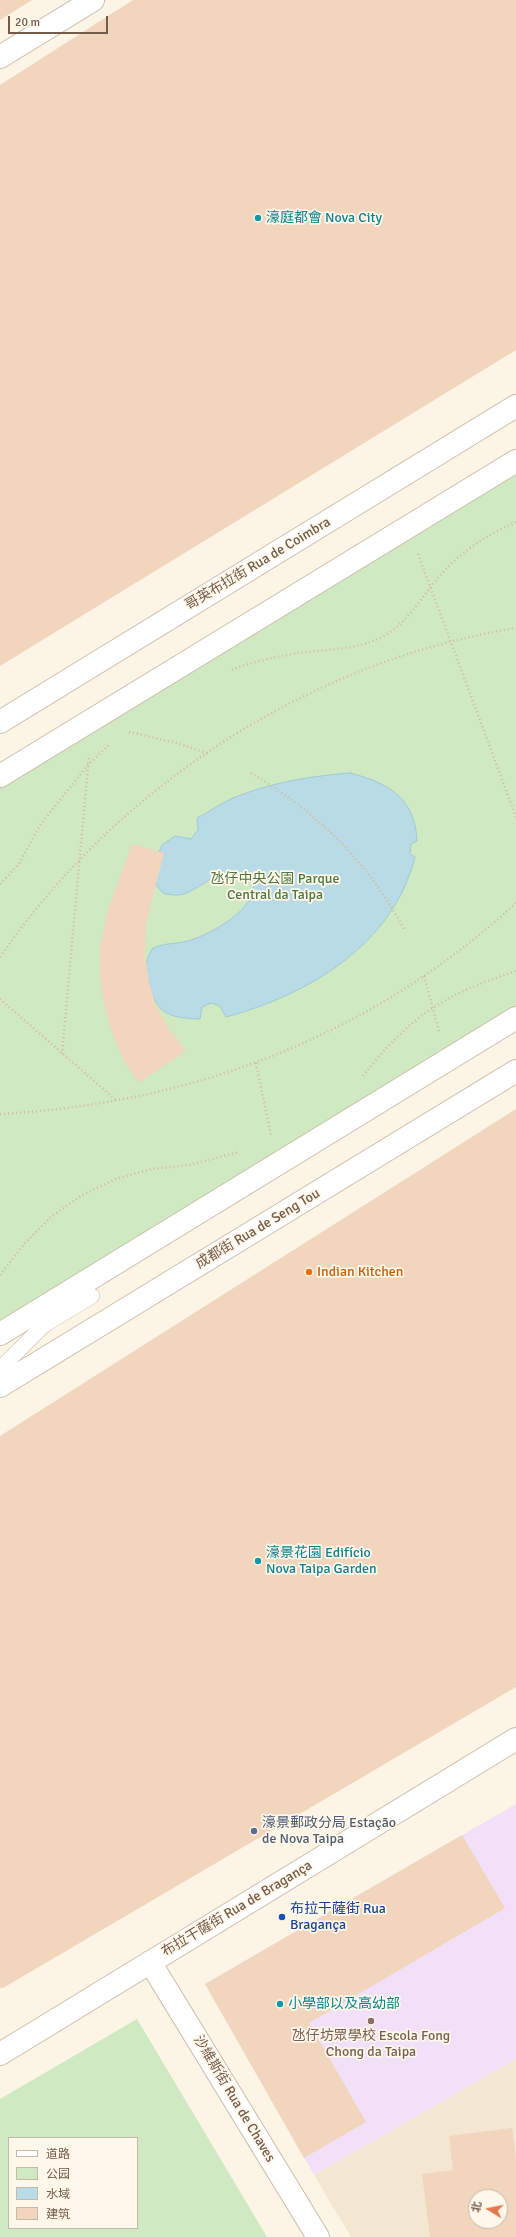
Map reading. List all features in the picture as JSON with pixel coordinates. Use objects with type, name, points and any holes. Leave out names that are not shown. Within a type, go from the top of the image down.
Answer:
[{"type":"street","points":[[0,57],[93,0]]},
{"type":"street","name":"哥英布拉街 Rua de Coimbra","points":[[0,722],[516,406]]},
{"type":"street","points":[[0,776],[516,461]]},
{"type":"street","points":[[0,1334],[516,1018]]},
{"type":"street","name":"成都街 Rua de Seng Tou","points":[[0,1386],[516,1072]]},
{"type":"street","name":"布拉干薩街 Rua de Bragança","points":[[0,2054],[516,1739]]},
{"type":"street","name":"沙維斯街 Rua de Chaves","points":[[150,1962],[318,2237]]},
{"type":"lane","points":[[0,1369],[44,1325],[92,1296]]},
{"type":"path","points":[[228,672],[297,653],[349,648],[382,636],[410,615],[438,577],[466,552],[497,530],[516,522]]},
{"type":"path","points":[[408,527],[516,817]]},
{"type":"path","points":[[0,957],[45,897],[80,860],[135,808],[207,753],[266,716],[323,688],[382,664],[451,642],[516,628]]},
{"type":"path","points":[[62,1054],[93,720]]},
{"type":"path","points":[[131,726],[124,731],[177,743],[207,753]]},
{"type":"path","points":[[0,884],[19,864],[40,825],[88,765],[113,741]]},
{"type":"path","points":[[251,773],[304,808],[340,840],[361,864],[380,890],[405,932]]},
{"type":"path","points":[[0,1114],[68,1109],[116,1102],[203,1081],[256,1063],[300,1045],[349,1020],[424,976],[476,937],[516,903]]},
{"type":"path","points":[[361,1079],[405,1028],[433,1006],[468,988],[516,971]]},
{"type":"path","points":[[424,976],[433,1006],[444,1063]]},
{"type":"path","points":[[0,1000],[116,1102]]},
{"type":"path","points":[[256,1063],[277,1164]]},
{"type":"path","points":[[0,1275],[25,1243],[51,1217],[82,1195],[116,1179],[152,1169],[189,1165],[243,1151]]},
{"type":"shaded area","name":"氹仔坊眾學校 Escola Fong Chong da Taipa","points":[[516,1804],[516,2059],[314,2175],[205,1984]]},
{"type":"shaded area","points":[[516,2059],[516,2237],[351,2237],[314,2175]]},
{"type":"green space","name":"氹仔中央公園 Parque Central da Taipa","points":[[516,465],[516,1014],[0,1330],[0,781]]},
{"type":"green space","points":[[137,2019],[267,2237],[0,2237],[0,2099]]},
{"type":"water","points":[[350,773],[377,782],[397,795],[405,803],[415,826],[417,841],[411,844],[410,854],[415,857],[404,888],[388,916],[367,940],[343,962],[316,980],[287,995],[226,1017],[220,1006],[211,1003],[202,1007],[200,1019],[179,1017],[164,1011],[154,999],[148,979],[147,963],[153,948],[197,938],[230,920],[248,902],[253,893],[253,883],[251,878],[247,875],[240,872],[230,872],[217,876],[184,894],[165,894],[156,884],[154,871],[162,845],[175,836],[191,839],[198,830],[197,818],[238,796],[293,780]]},
{"type":"building","points":[[0,0],[32,0],[0,20]]},
{"type":"building","name":"濠庭都會 Nova City","points":[[133,0],[516,0],[516,350],[0,666],[0,85]]},
{"type":"building","points":[[132,844],[164,853],[146,923],[145,953],[149,982],[156,1006],[169,1029],[186,1051],[138,1083],[123,1059],[112,1033],[104,1005],[100,976],[100,948],[107,912]]},
{"type":"building","name":"濠景花園 Edifício Nova Taipa Garden","points":[[516,1109],[516,1687],[3,1988],[0,1988],[0,1436]]},
{"type":"building","name":"小學部以及高幼部","points":[[462,1835],[505,1908],[309,2023],[366,2122],[304,2158],[205,1984]]},
{"type":"building","points":[[512,2128],[516,2158],[516,2237],[430,2237],[422,2174],[453,2170],[449,2136]]},
{"type":"place","name":"濠庭都會 Nova City","points":[[258,218]]},
{"type":"place","name":"Indian Kitchen","points":[[309,1272]]},
{"type":"place","name":"濠景花園 Edifício Nova Taipa Garden","points":[[258,1561]]},
{"type":"place","name":"濠景郵政分局 Estação de Nova Taipa","points":[[254,1831]]},
{"type":"place","name":"布拉干薩街 Rua Bragança","points":[[282,1917]]},
{"type":"place","name":"小學部以及高幼部","points":[[280,2004]]},
{"type":"place","name":"氹仔坊眾學校 Escola Fong Chong da Taipa","points":[[371,2021]]}]
